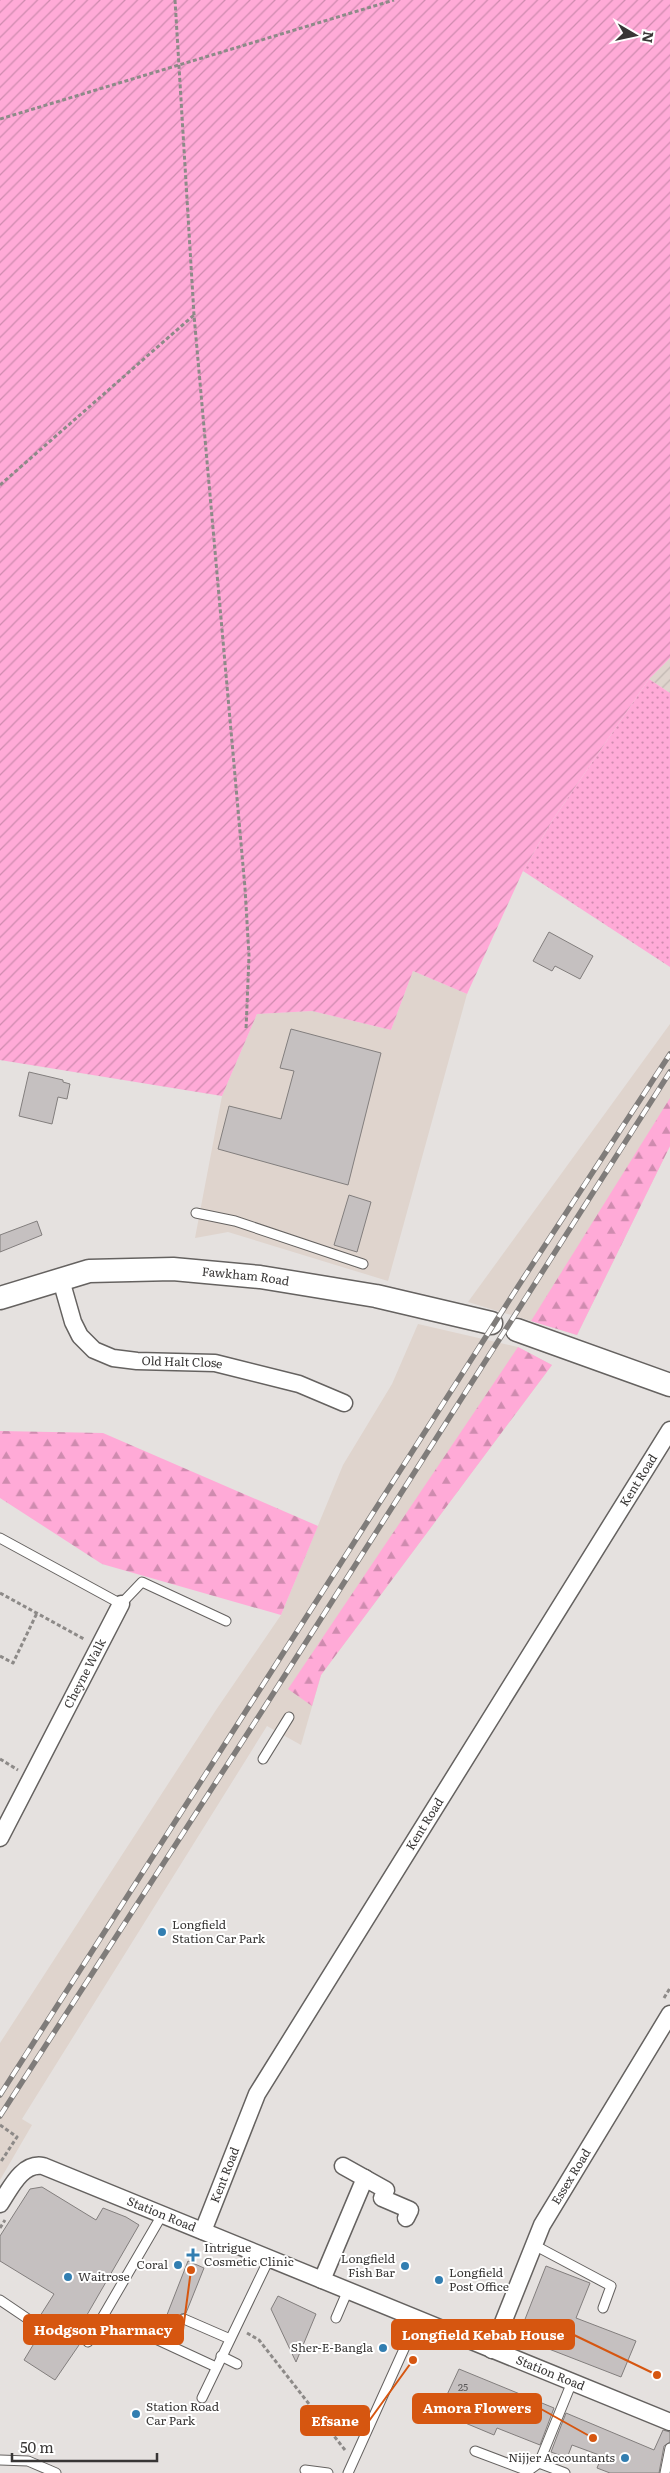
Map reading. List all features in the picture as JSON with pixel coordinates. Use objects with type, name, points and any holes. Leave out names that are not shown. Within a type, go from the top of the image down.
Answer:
[{"type":"street","name":"Fawkham Road","points":[[0,1298],[89,1271],[174,1270],[260,1278],[376,1296],[491,1323]]},
{"type":"street","name":"Old Halt Close","points":[[62,1280],[73,1322],[80,1336],[94,1350],[113,1358],[137,1361],[215,1363],[299,1384],[344,1403]]},
{"type":"street","points":[[516,1330],[668,1379]]},
{"type":"street","name":"Kent Road","points":[[203,2231],[257,2094],[670,1430]]},
{"type":"street","name":"Cheyne Walk","points":[[0,1838],[121,1604]]},
{"type":"street","name":"Essex Road","points":[[492,2350],[534,2245],[551,2210],[670,2014]]},
{"type":"street","name":"Station Road","points":[[0,2204],[24,2171],[36,2165],[418,2318],[670,2422]]},
{"type":"street","points":[[343,2166],[386,2190],[382,2198],[410,2210],[406,2218]]},
{"type":"street","points":[[322,2280],[365,2178]]},
{"type":"lane","points":[[196,1213],[235,1221],[363,1264]]},
{"type":"lane","points":[[0,1538],[121,1604],[142,1582],[226,1621]]},
{"type":"lane","points":[[263,1760],[289,1717]]},
{"type":"lane","points":[[88,2342],[162,2215]]},
{"type":"lane","points":[[534,2245],[611,2286],[603,2308]]},
{"type":"lane","points":[[202,2398],[270,2259]]},
{"type":"lane","points":[[336,2318],[348,2290]]},
{"type":"lane","points":[[0,2300],[28,2319]]},
{"type":"lane","points":[[184,2318],[230,2339]]},
{"type":"lane","points":[[348,2473],[418,2318]]},
{"type":"lane","points":[[147,2335],[216,2367]]},
{"type":"lane","points":[[221,2356],[238,2364]]},
{"type":"lane","points":[[475,2451],[528,2471],[539,2463],[572,2382]]},
{"type":"lane","points":[[665,2473],[670,2448]]},
{"type":"lane","points":[[0,2460],[28,2461],[56,2473]]},
{"type":"lane","points":[[539,2463],[565,2473]]},
{"type":"lane","points":[[305,2470],[328,2473]]},
{"type":"path","points":[[175,0],[194,315],[249,956],[246,1030]]},
{"type":"path","points":[[0,119],[394,0]]},
{"type":"path","points":[[0,485],[194,315]]},
{"type":"path","points":[[0,1594],[98,1647]]},
{"type":"path","points":[[0,1656],[13,1663],[37,1613]]},
{"type":"path","points":[[0,2126],[17,2137],[0,2163]]},
{"type":"path","points":[[236,2327],[259,2340],[353,2461]]},
{"type":"shaded area","points":[[670,658],[670,693],[649,679]]},
{"type":"shaded area","points":[[413,971],[467,994],[388,1281],[228,1232],[195,1238],[222,1096],[257,1014],[312,1011],[391,1030]]},
{"type":"shaded area","points":[[670,1024],[670,1146],[577,1335],[468,1302]]},
{"type":"shaded area","points":[[418,1324],[518,1347],[552,1365],[321,1675],[301,1745],[267,1726],[22,2119],[32,2125],[0,2180],[0,2043],[216,1710],[281,1615],[343,1465],[392,1384]]},
{"type":"green space","points":[[0,0],[670,0],[670,658],[649,679],[552,821],[523,871],[467,994],[413,971],[391,1030],[312,1011],[257,1014],[222,1096],[0,1060]]},
{"type":"green space","points":[[649,679],[670,693],[670,967],[523,871],[552,821]]},
{"type":"green space","points":[[670,1098],[670,1146],[577,1335],[531,1321]]},
{"type":"green space","points":[[518,1347],[552,1365],[321,1675],[312,1706],[288,1689]]},
{"type":"green space","points":[[0,1431],[103,1433],[318,1526],[281,1615],[102,1564],[0,1498]]},
{"type":"building","points":[[549,932],[593,956],[580,979],[555,966],[552,971],[533,961]]},
{"type":"building","points":[[291,1029],[381,1053],[348,1185],[218,1149],[229,1106],[281,1119],[294,1071],[280,1068]]},
{"type":"building","points":[[29,1072],[63,1080],[63,1082],[70,1084],[67,1099],[58,1097],[52,1124],[19,1116]]},
{"type":"building","points":[[349,1195],[371,1202],[357,1252],[334,1245]]},
{"type":"building","points":[[37,1221],[42,1235],[0,1252],[0,1235]]},
{"type":"building","name":"Waitrose","points":[[42,2187],[96,2220],[103,2208],[126,2217],[139,2225],[73,2339],[79,2345],[55,2380],[24,2360],[47,2322],[40,2316],[54,2294],[0,2261],[0,2236],[30,2189]]},
{"type":"building","points":[[188,2261],[204,2268],[186,2313],[178,2317],[181,2325],[179,2332],[163,2325]]},
{"type":"building","points":[[546,2266],[590,2283],[576,2318],[636,2341],[621,2377],[518,2337]]},
{"type":"building","points":[[278,2296],[316,2314],[296,2362],[271,2309]]},
{"type":"building","points":[[459,2369],[554,2408],[540,2445],[497,2428],[494,2435],[439,2412]]},
{"type":"building","points":[[566,2413],[654,2450],[663,2430],[670,2432],[670,2442],[664,2446],[659,2473],[610,2473],[597,2468],[602,2456],[572,2445],[567,2458],[551,2452]]},
{"type":"railway","points":[[0,2095],[519,1285],[670,1054]]},
{"type":"railway","points":[[0,2116],[264,1708],[670,1072]]},
{"type":"place","name":"Longfield Station Car Park","points":[[162,1932]]},
{"type":"place","name":"Intrigue Cosmetic Clinic","points":[[193,2255]]},
{"type":"place","name":"Coral","points":[[178,2265]]},
{"type":"place","name":"Longfield Fish Bar","points":[[405,2266]]},
{"type":"place","name":"Hodgson Pharmacy","points":[[191,2270]]},
{"type":"place","name":"Waitrose","points":[[68,2277]]},
{"type":"place","name":"Longfield Post Office","points":[[439,2280]]},
{"type":"place","name":"Sher-E-Bangla","points":[[383,2348]]},
{"type":"place","name":"Efsane","points":[[413,2360]]},
{"type":"place","name":"Longfield Kebab House","points":[[657,2375]]},
{"type":"place","name":"Station Road Car Park","points":[[136,2414]]},
{"type":"place","name":"Amora Flowers","points":[[593,2438]]},
{"type":"place","name":"Nijjer Accountants","points":[[625,2458]]}]
